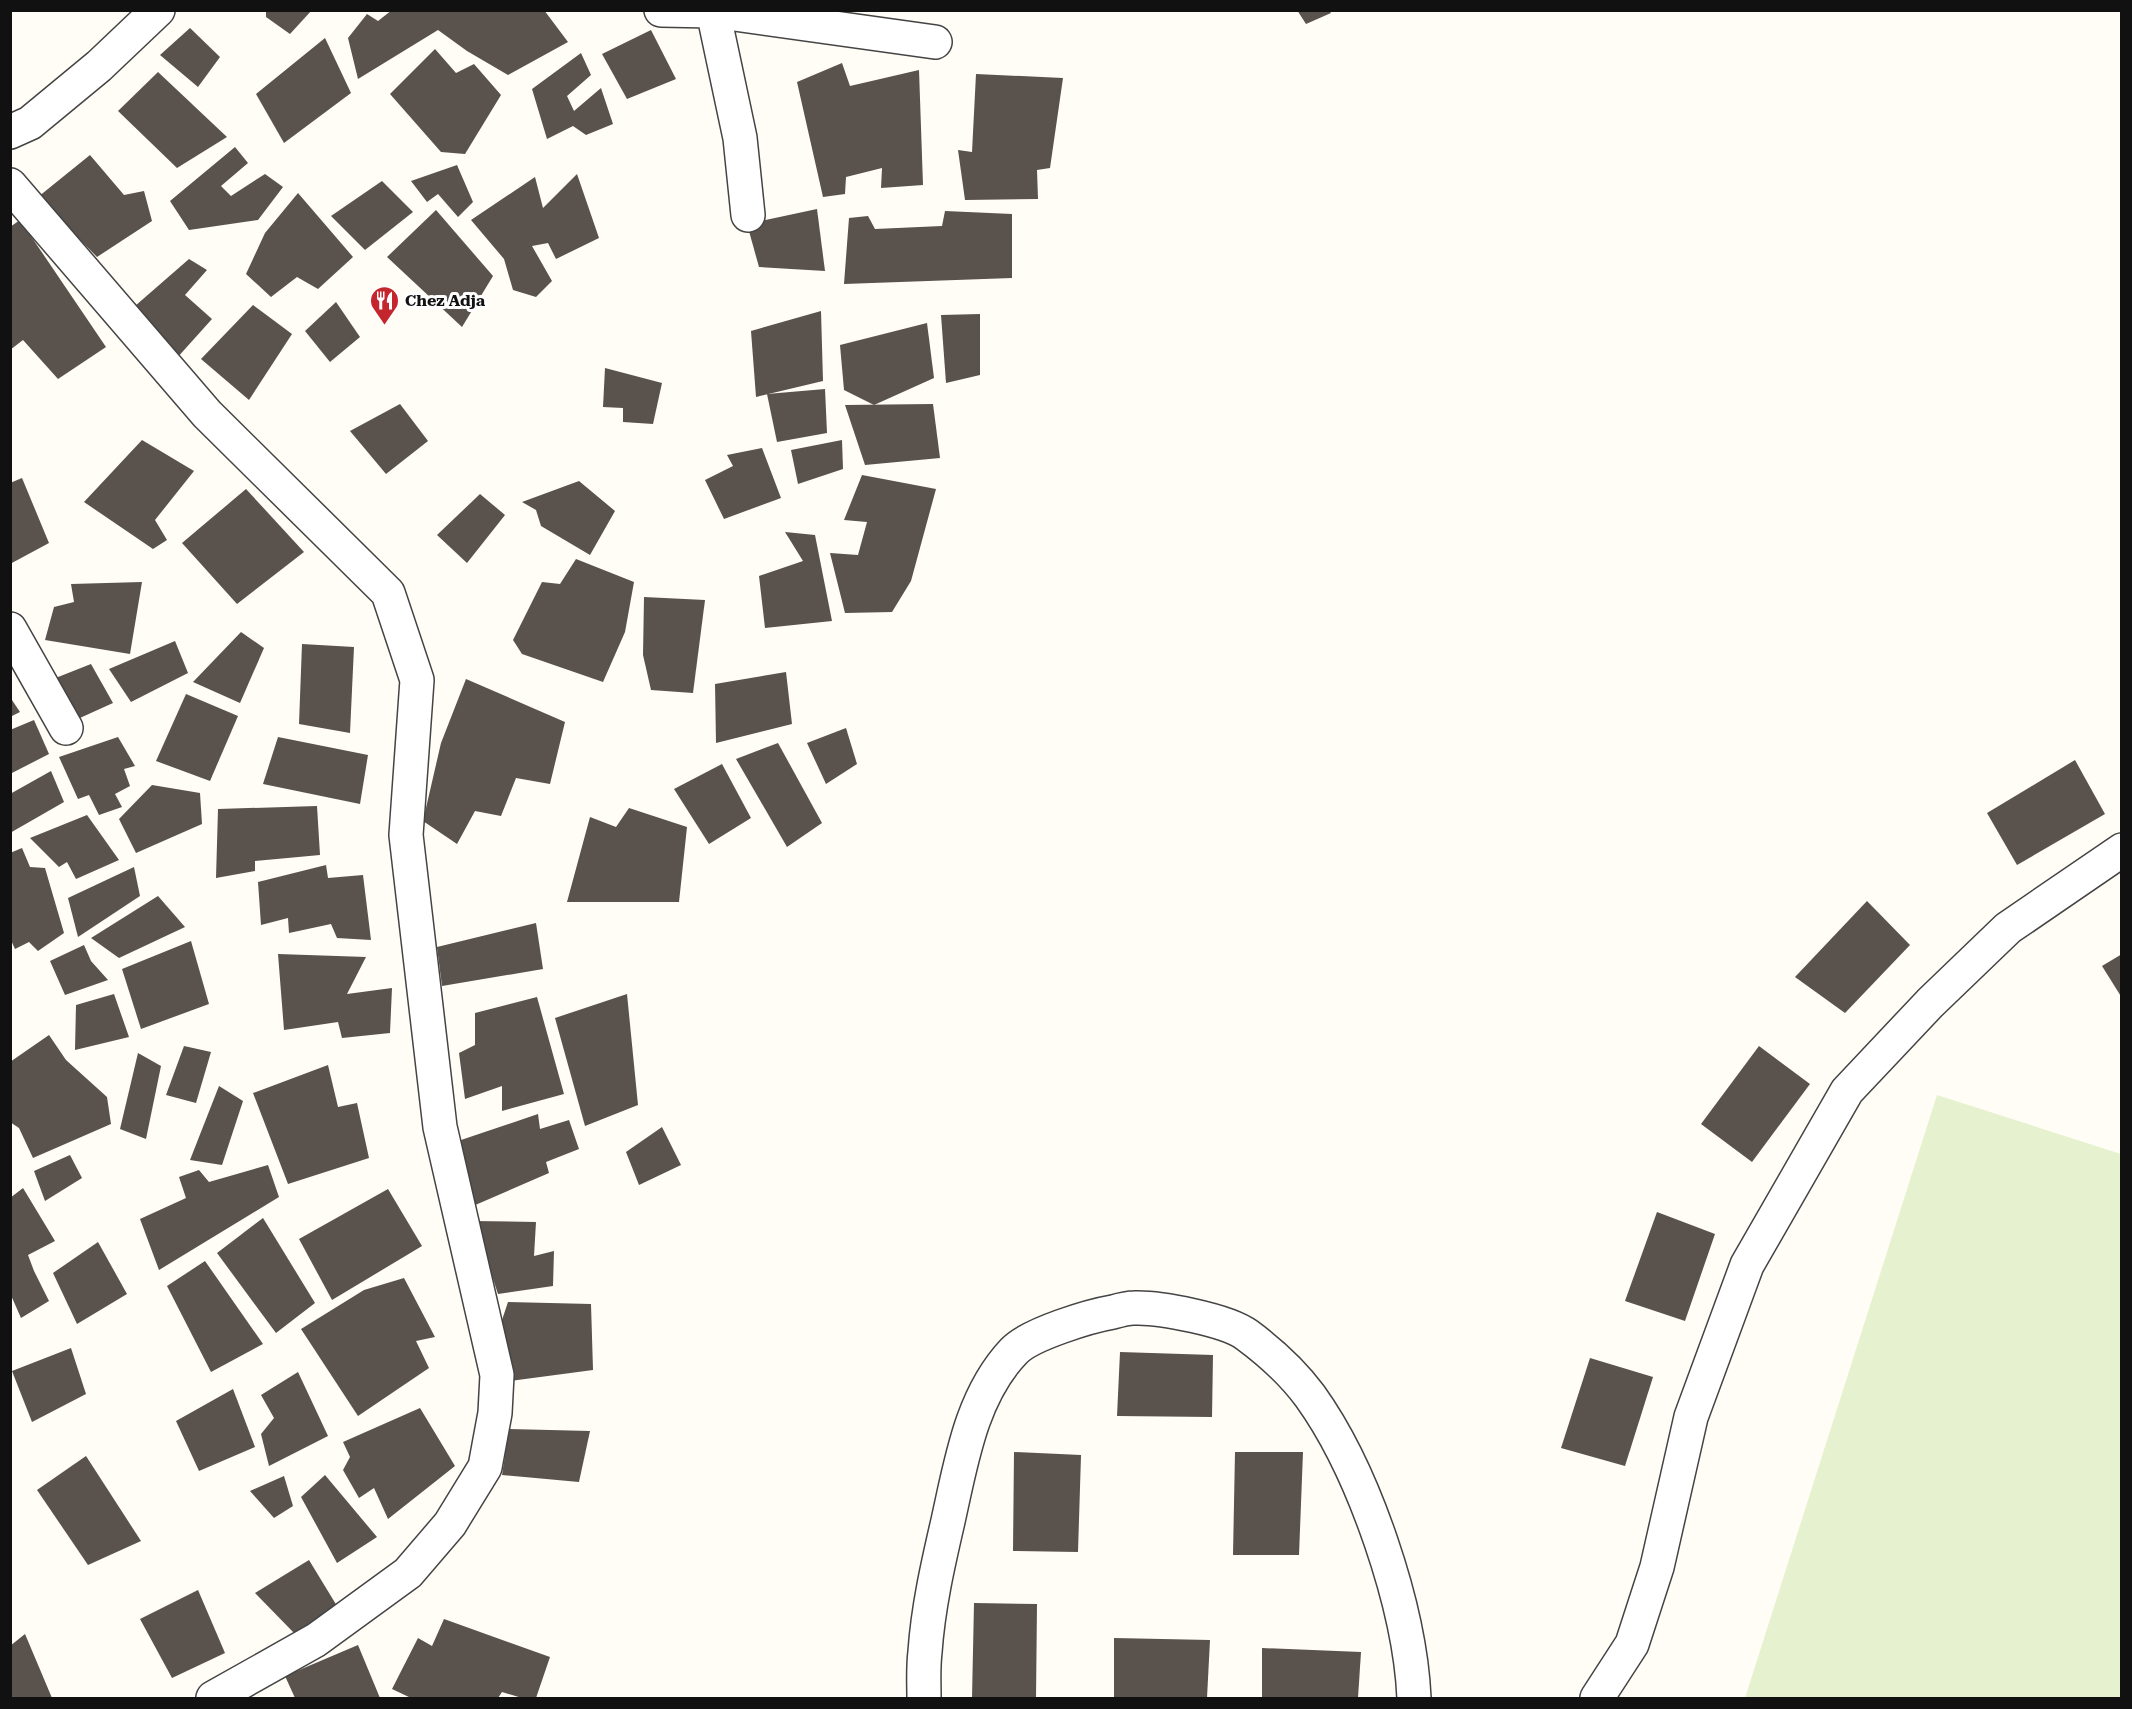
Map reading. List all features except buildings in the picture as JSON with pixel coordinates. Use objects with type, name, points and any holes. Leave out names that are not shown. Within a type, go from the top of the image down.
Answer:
[{"type":"street","points":[[10,132],[30,123],[99,66],[158,10]]},
{"type":"street","points":[[662,10],[713,11],[935,42]]},
{"type":"street","points":[[713,11],[740,138],[748,215]]},
{"type":"street","points":[[10,185],[207,414],[388,593],[417,680],[406,835],[440,1127],[497,1374],[495,1413],[485,1467],[450,1524],[408,1573],[316,1640],[213,1698]]},
{"type":"street","points":[[10,629],[66,728]]},
{"type":"street","points":[[1597,1698],[1632,1644],[1657,1567],[1691,1418],[1747,1265],[1847,1091],[1930,1003],[2008,928],[2121,850]]},
{"type":"street","points":[[924,1698],[924,1652],[938,1563],[970,1430],[990,1382],[1015,1349],[1043,1334],[1100,1314],[1134,1308],[1203,1317],[1245,1334],[1282,1365],[1309,1395],[1340,1443],[1384,1553],[1413,1670],[1414,1698]]},
{"type":"green space","points":[[1937,1095],[2121,1154],[2121,1698],[1745,1698]]},
{"type":"place","name":"Chez Adja","points":[[384,326]]}]
